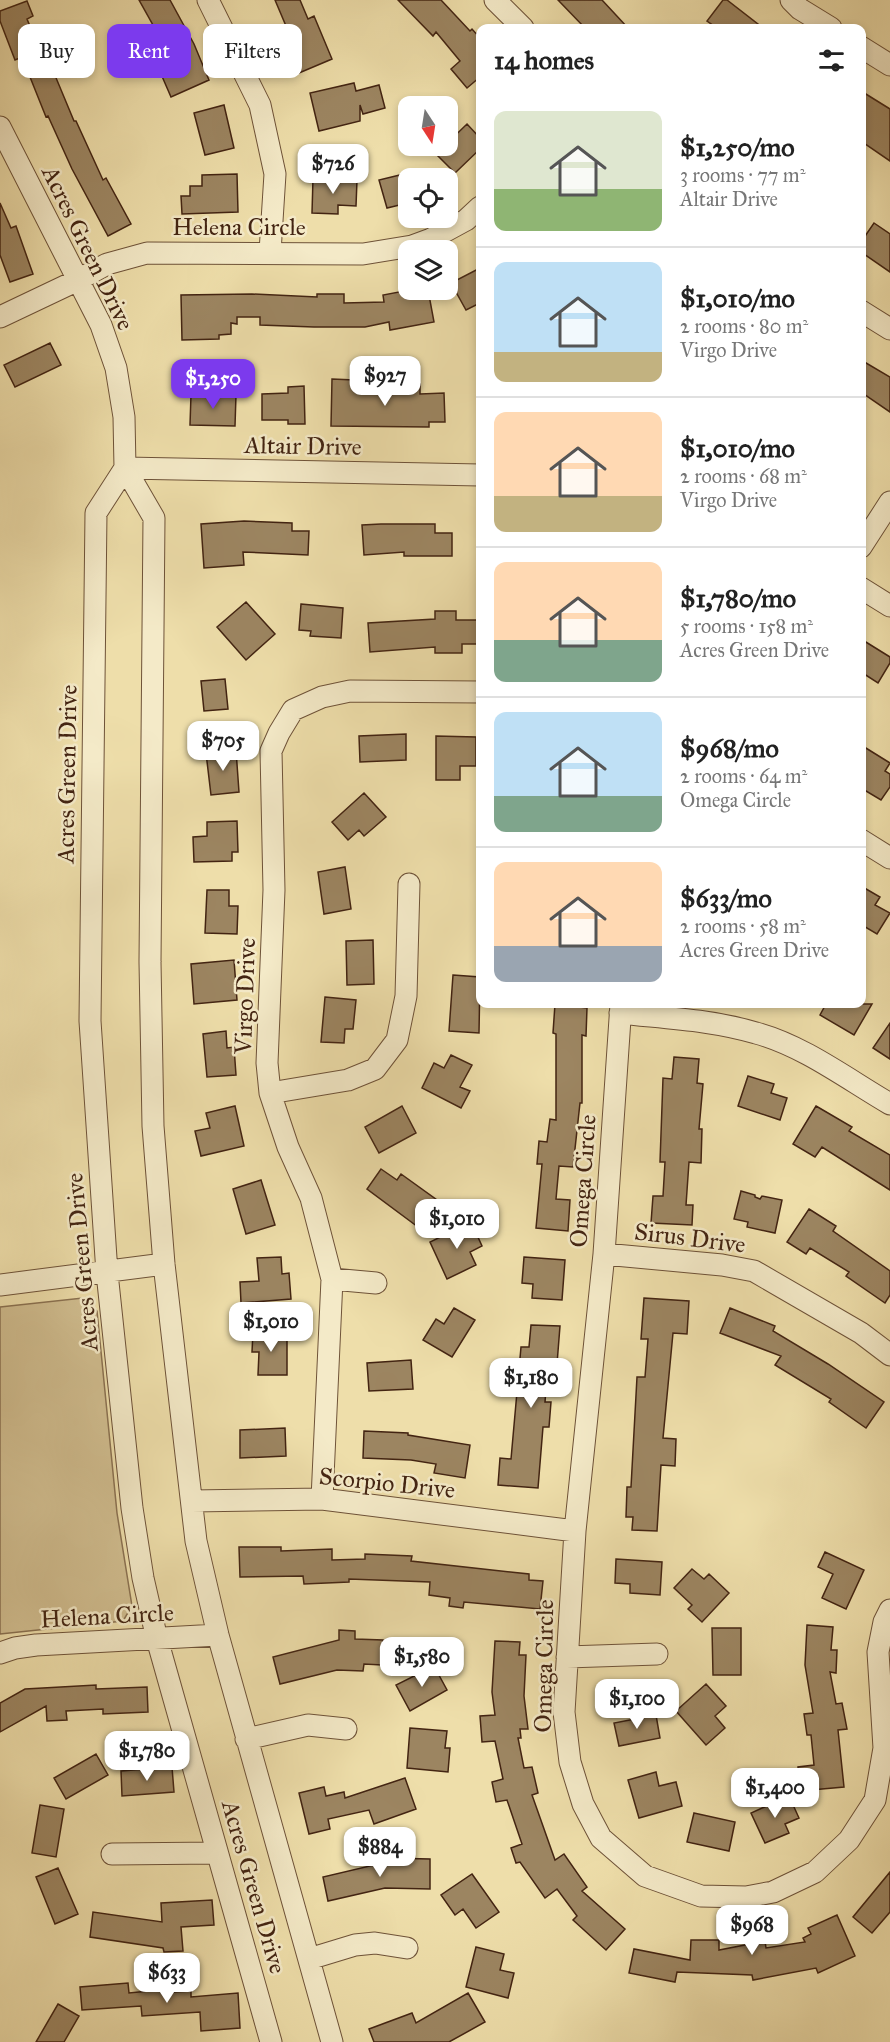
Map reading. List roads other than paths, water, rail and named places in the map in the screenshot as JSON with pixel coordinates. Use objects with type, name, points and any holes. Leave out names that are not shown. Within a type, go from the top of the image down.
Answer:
[{"type":"street","points":[[208,0],[260,105],[275,174],[270,252]]},
{"type":"street","points":[[495,0],[519,24]]},
{"type":"street","points":[[791,0],[800,9],[824,24]]},
{"type":"street","points":[[866,50],[890,65]]},
{"type":"street","name":"Acres Green Drive","points":[[0,127],[100,325],[116,368],[124,417],[125,468],[154,518],[153,1126],[164,1264],[196,1541],[246,1739],[332,2042]]},
{"type":"street","name":"Helena Circle","points":[[0,317],[106,264],[147,253],[363,254],[412,246],[431,239],[466,220],[476,211]]},
{"type":"street","points":[[866,314],[890,329]]},
{"type":"street","name":"Acres Green Drive","points":[[125,468],[96,513],[90,1021],[106,1272],[132,1508],[143,1578],[157,1639],[271,2042]]},
{"type":"street","name":"Altair Drive","points":[[125,468],[476,475]]},
{"type":"street","points":[[866,539],[890,502]]},
{"type":"street","points":[[866,591],[890,606]]},
{"type":"street","name":"Virgo Drive","points":[[322,1499],[332,1279],[311,1198],[288,1147],[270,1093],[267,1063],[274,890],[272,751],[279,733],[293,710],[322,697],[350,691],[476,692]]},
{"type":"street","points":[[866,843],[890,858]]},
{"type":"street","points":[[270,1093],[348,1080],[375,1069],[397,1040],[406,996],[409,884]]},
{"type":"street","points":[[620,1008],[756,1033],[794,1047],[890,1104]]},
{"type":"street","name":"Omega Circle","points":[[620,1008],[604,1254],[575,1531],[564,1712],[570,1762],[583,1804],[601,1838],[645,1876],[701,1896],[746,1897],[773,1892],[815,1872],[849,1840],[875,1800],[884,1748],[878,1652],[884,1622],[890,1610]]},
{"type":"street","name":"Sirus Drive","points":[[604,1254],[722,1265],[754,1271],[861,1333],[890,1355]]},
{"type":"street","points":[[0,1285],[164,1264]]},
{"type":"street","points":[[332,1279],[375,1283]]},
{"type":"street","name":"Scorpio Drive","points":[[192,1501],[322,1499],[575,1531]]},
{"type":"street","name":"Helena Circle","points":[[0,1653],[36,1645],[218,1635]]},
{"type":"street","points":[[567,1657],[657,1654]]},
{"type":"street","points":[[246,1739],[308,1725],[346,1729]]},
{"type":"street","points":[[112,1854],[218,1852]]},
{"type":"street","points":[[309,1959],[375,1943],[407,1948]]}]
